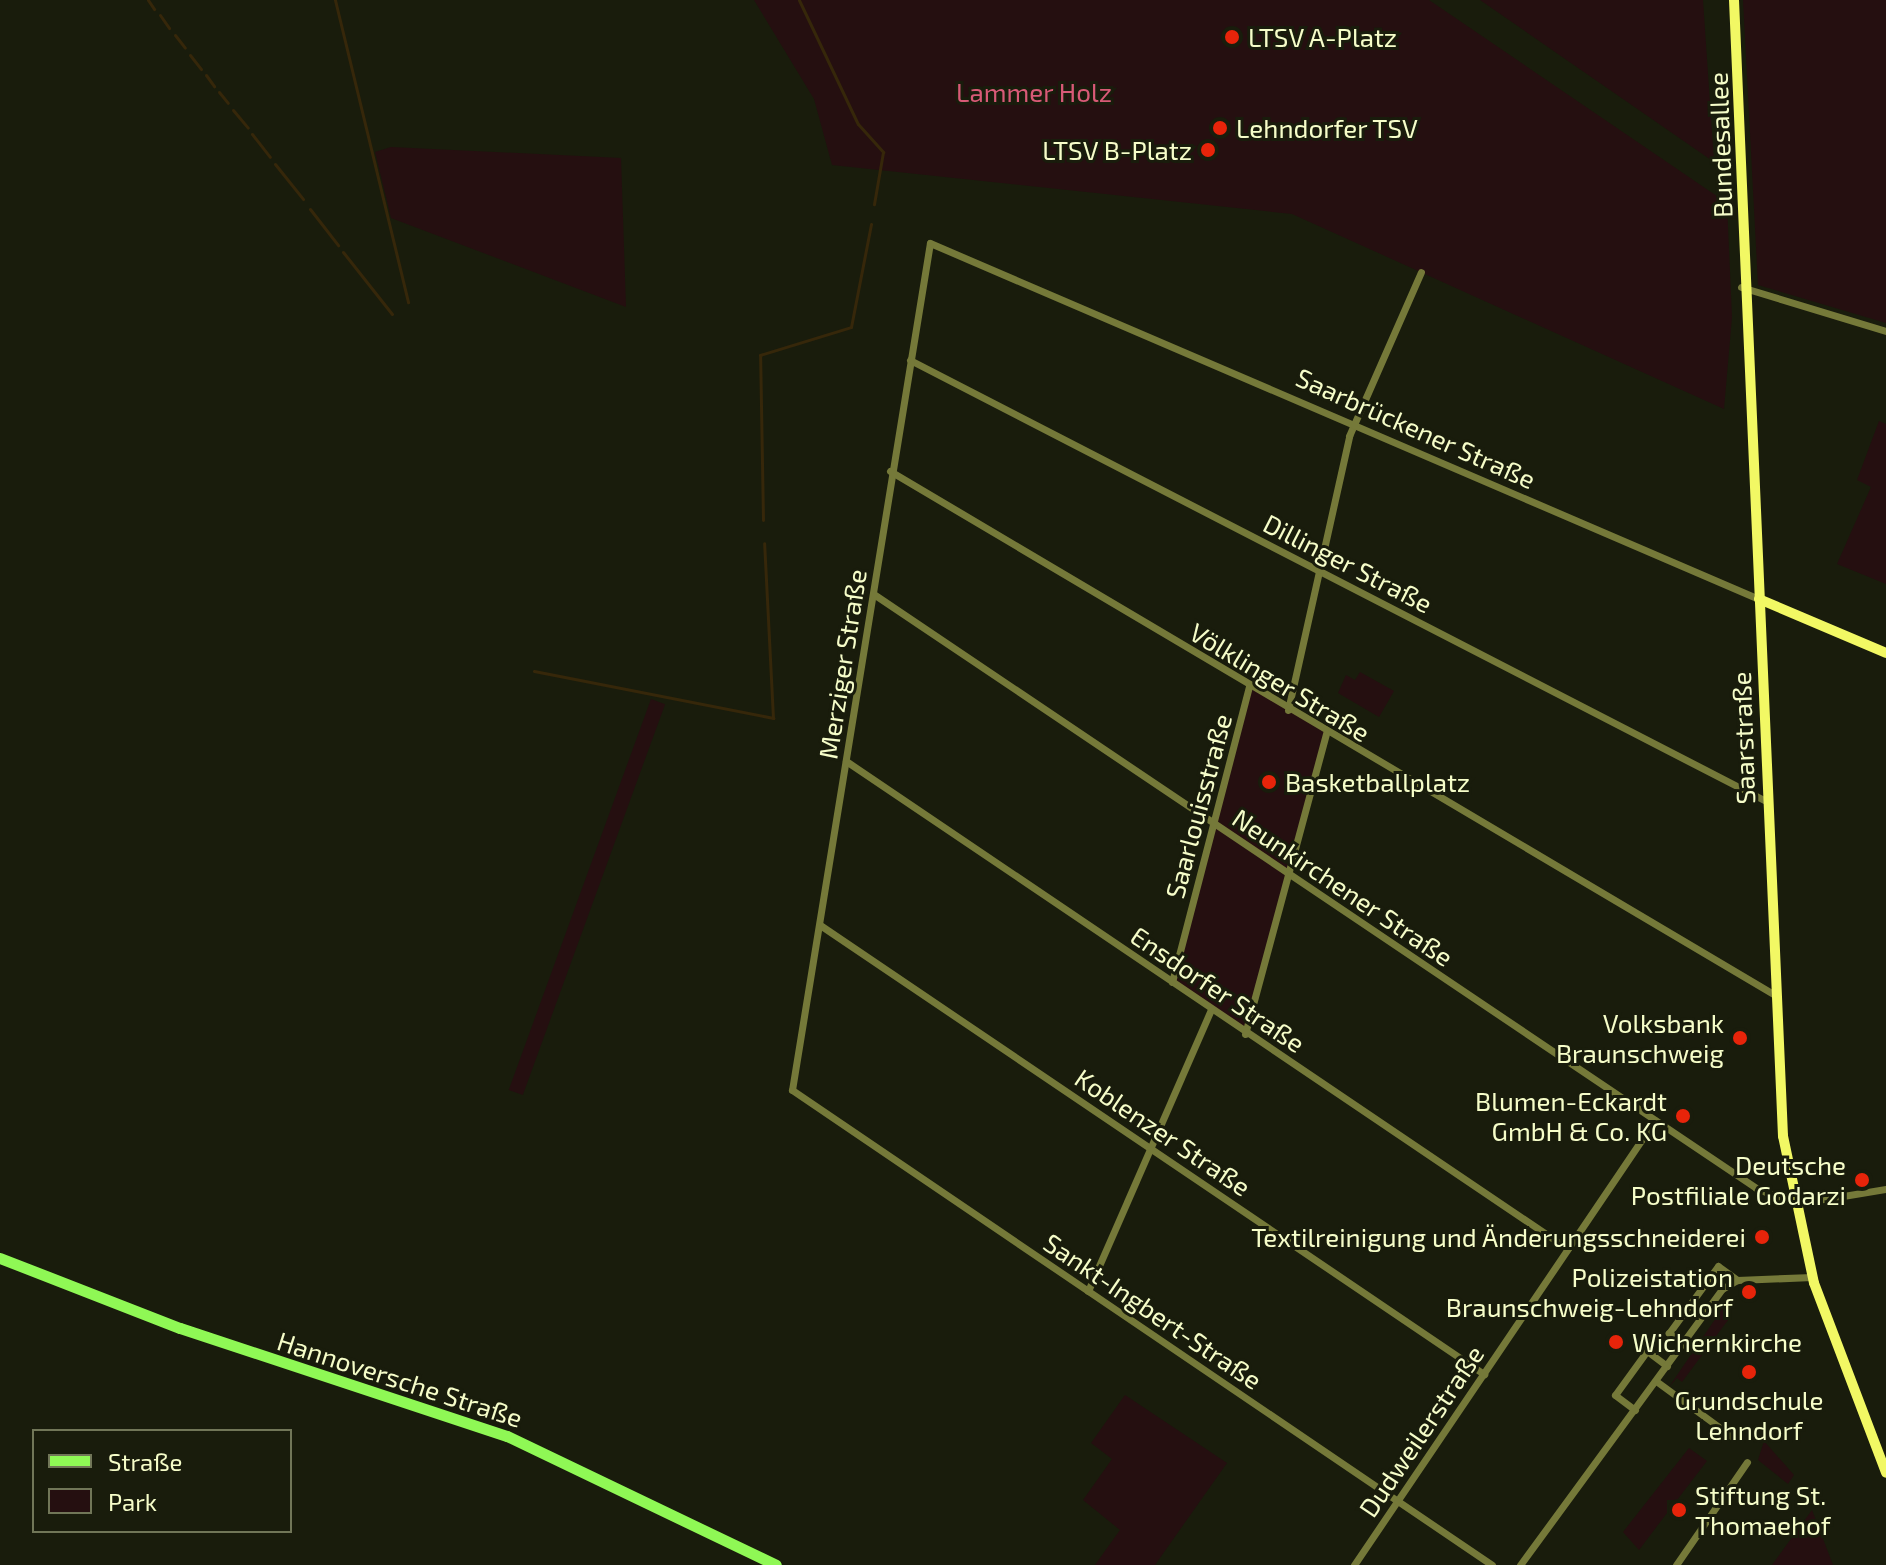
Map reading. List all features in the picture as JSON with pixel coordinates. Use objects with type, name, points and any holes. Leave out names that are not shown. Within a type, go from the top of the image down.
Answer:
[{"type":"main road","name":"Hannoversche Straße","points":[[0,1258],[180,1328],[507,1436],[776,1565]]},
{"type":"street","name":"Bundesallee","points":[[1734,0],[1744,288]]},
{"type":"street","name":"Merziger Straße","points":[[792,1090],[875,595],[890,471],[930,243]]},
{"type":"street","name":"Saarbrückener Straße","points":[[930,243],[1886,653]]},
{"type":"street","points":[[1288,710],[1353,425],[1421,272]]},
{"type":"street","points":[[1744,288],[1886,331]]},
{"type":"street","name":"Saarstraße","points":[[1744,288],[1775,995],[1790,1184],[1812,1277]]},
{"type":"street","name":"Dillinger Straße","points":[[910,360],[1768,802]]},
{"type":"street","name":"Völklinger Straße","points":[[890,471],[1326,733],[1775,995]]},
{"type":"street","name":"Neunkirchener Straße","points":[[875,595],[1756,1188],[1795,1204]]},
{"type":"street","name":"Saarlouisstraße","points":[[1172,982],[1249,686]]},
{"type":"street","points":[[1245,1034],[1326,733]]},
{"type":"street","name":"Ensdorfer Straße","points":[[846,761],[1245,1034],[1568,1249]]},
{"type":"street","name":"Koblenzer Straße","points":[[820,925],[1484,1374]]},
{"type":"street","points":[[1088,1291],[1155,1151],[1211,1009]]},
{"type":"street","name":"Sankt-Ingbert-Straße","points":[[792,1090],[1492,1565]]},
{"type":"street","name":"Dudweilerstraße","points":[[1354,1565],[1655,1120]]},
{"type":"street","points":[[1795,1204],[1886,1189]]},
{"type":"street","points":[[1684,1344],[1669,1333],[1718,1266],[1737,1280],[1812,1277],[1886,1473]]},
{"type":"street","points":[[1520,1565],[1667,1366],[1737,1280]]},
{"type":"street","points":[[1635,1410],[1615,1395],[1647,1351],[1667,1366]]},
{"type":"street","points":[[1656,1381],[1734,1438]]},
{"type":"street","points":[[1676,1565],[1747,1462]]},
{"type":"green space","name":"Lammer Holz","points":[[754,0],[1429,0],[1727,203],[1732,317],[1724,409],[1292,214],[832,165],[814,99]]},
{"type":"green space","points":[[1480,0],[1703,0],[1714,162]]},
{"type":"green space","points":[[1743,0],[1886,0],[1886,323],[1758,285]]},
{"type":"green space","points":[[391,147],[621,158],[626,307],[391,218],[375,152]]},
{"type":"green space","points":[[1879,421],[1886,424],[1886,584],[1837,564],[1871,487],[1857,480]]},
{"type":"green space","points":[[1360,672],[1394,691],[1379,717],[1338,693],[1346,675],[1355,680]]},
{"type":"green space","points":[[1249,686],[1326,733],[1245,1034],[1172,982]]},
{"type":"green space","points":[[651,699],[665,704],[523,1095],[509,1090]]},
{"type":"green space","points":[[1722,1309],[1731,1316],[1682,1382],[1677,1378],[1669,1387]]},
{"type":"green space","points":[[1125,1395],[1227,1463],[1155,1565],[1095,1565],[1120,1530],[1083,1500],[1112,1459],[1091,1443]]},
{"type":"green space","points":[[1764,1441],[1794,1475],[1788,1484],[1758,1460]]},
{"type":"green space","points":[[1689,1448],[1707,1461],[1677,1500],[1667,1500],[1667,1513],[1639,1550],[1623,1532]]},
{"type":"green space","points":[[1812,1510],[1833,1565],[1772,1565]]},
{"type":"waterway","points":[[148,0],[154,9]]},
{"type":"waterway","points":[[335,0],[408,302]]},
{"type":"waterway","points":[[799,0],[858,124],[883,152],[874,204]]},
{"type":"waterway","points":[[160,15],[169,28]]},
{"type":"waterway","points":[[175,35],[185,48]]},
{"type":"waterway","points":[[190,55],[201,69]]},
{"type":"waterway","points":[[206,75],[214,86]]},
{"type":"waterway","points":[[219,92],[228,103]]},
{"type":"waterway","points":[[233,110],[248,128]]},
{"type":"waterway","points":[[252,134],[270,157]]},
{"type":"waterway","points":[[275,164],[303,199]]},
{"type":"waterway","points":[[310,209],[338,245]]},
{"type":"waterway","points":[[763,520],[760,355],[851,327],[871,224]]},
{"type":"waterway","points":[[343,252],[392,314]]},
{"type":"waterway","points":[[534,671],[773,718],[764,543]]},
{"type":"place","name":"LTSV A-Platz","points":[[1232,37]]},
{"type":"place","name":"Lehndorfer TSV","points":[[1220,128]]},
{"type":"place","name":"LTSV B-Platz","points":[[1208,150]]},
{"type":"place","name":"Basketballplatz","points":[[1269,782]]},
{"type":"place","name":"Volksbank Braunschweig","points":[[1740,1038]]},
{"type":"place","name":"Blumen-Eckardt GmbH & Co. KG","points":[[1683,1116]]},
{"type":"place","name":"Deutsche Postfiliale Godarzi","points":[[1862,1180]]},
{"type":"place","name":"Textilreinigung und Änderungsschneiderei","points":[[1762,1237]]},
{"type":"place","name":"Polizeistation Braunschweig-Lehndorf","points":[[1749,1292]]},
{"type":"place","name":"Wichernkirche","points":[[1616,1342]]},
{"type":"place","name":"Grundschule Lehndorf","points":[[1749,1372]]},
{"type":"place","name":"Stiftung St. Thomaehof","points":[[1679,1510]]}]
